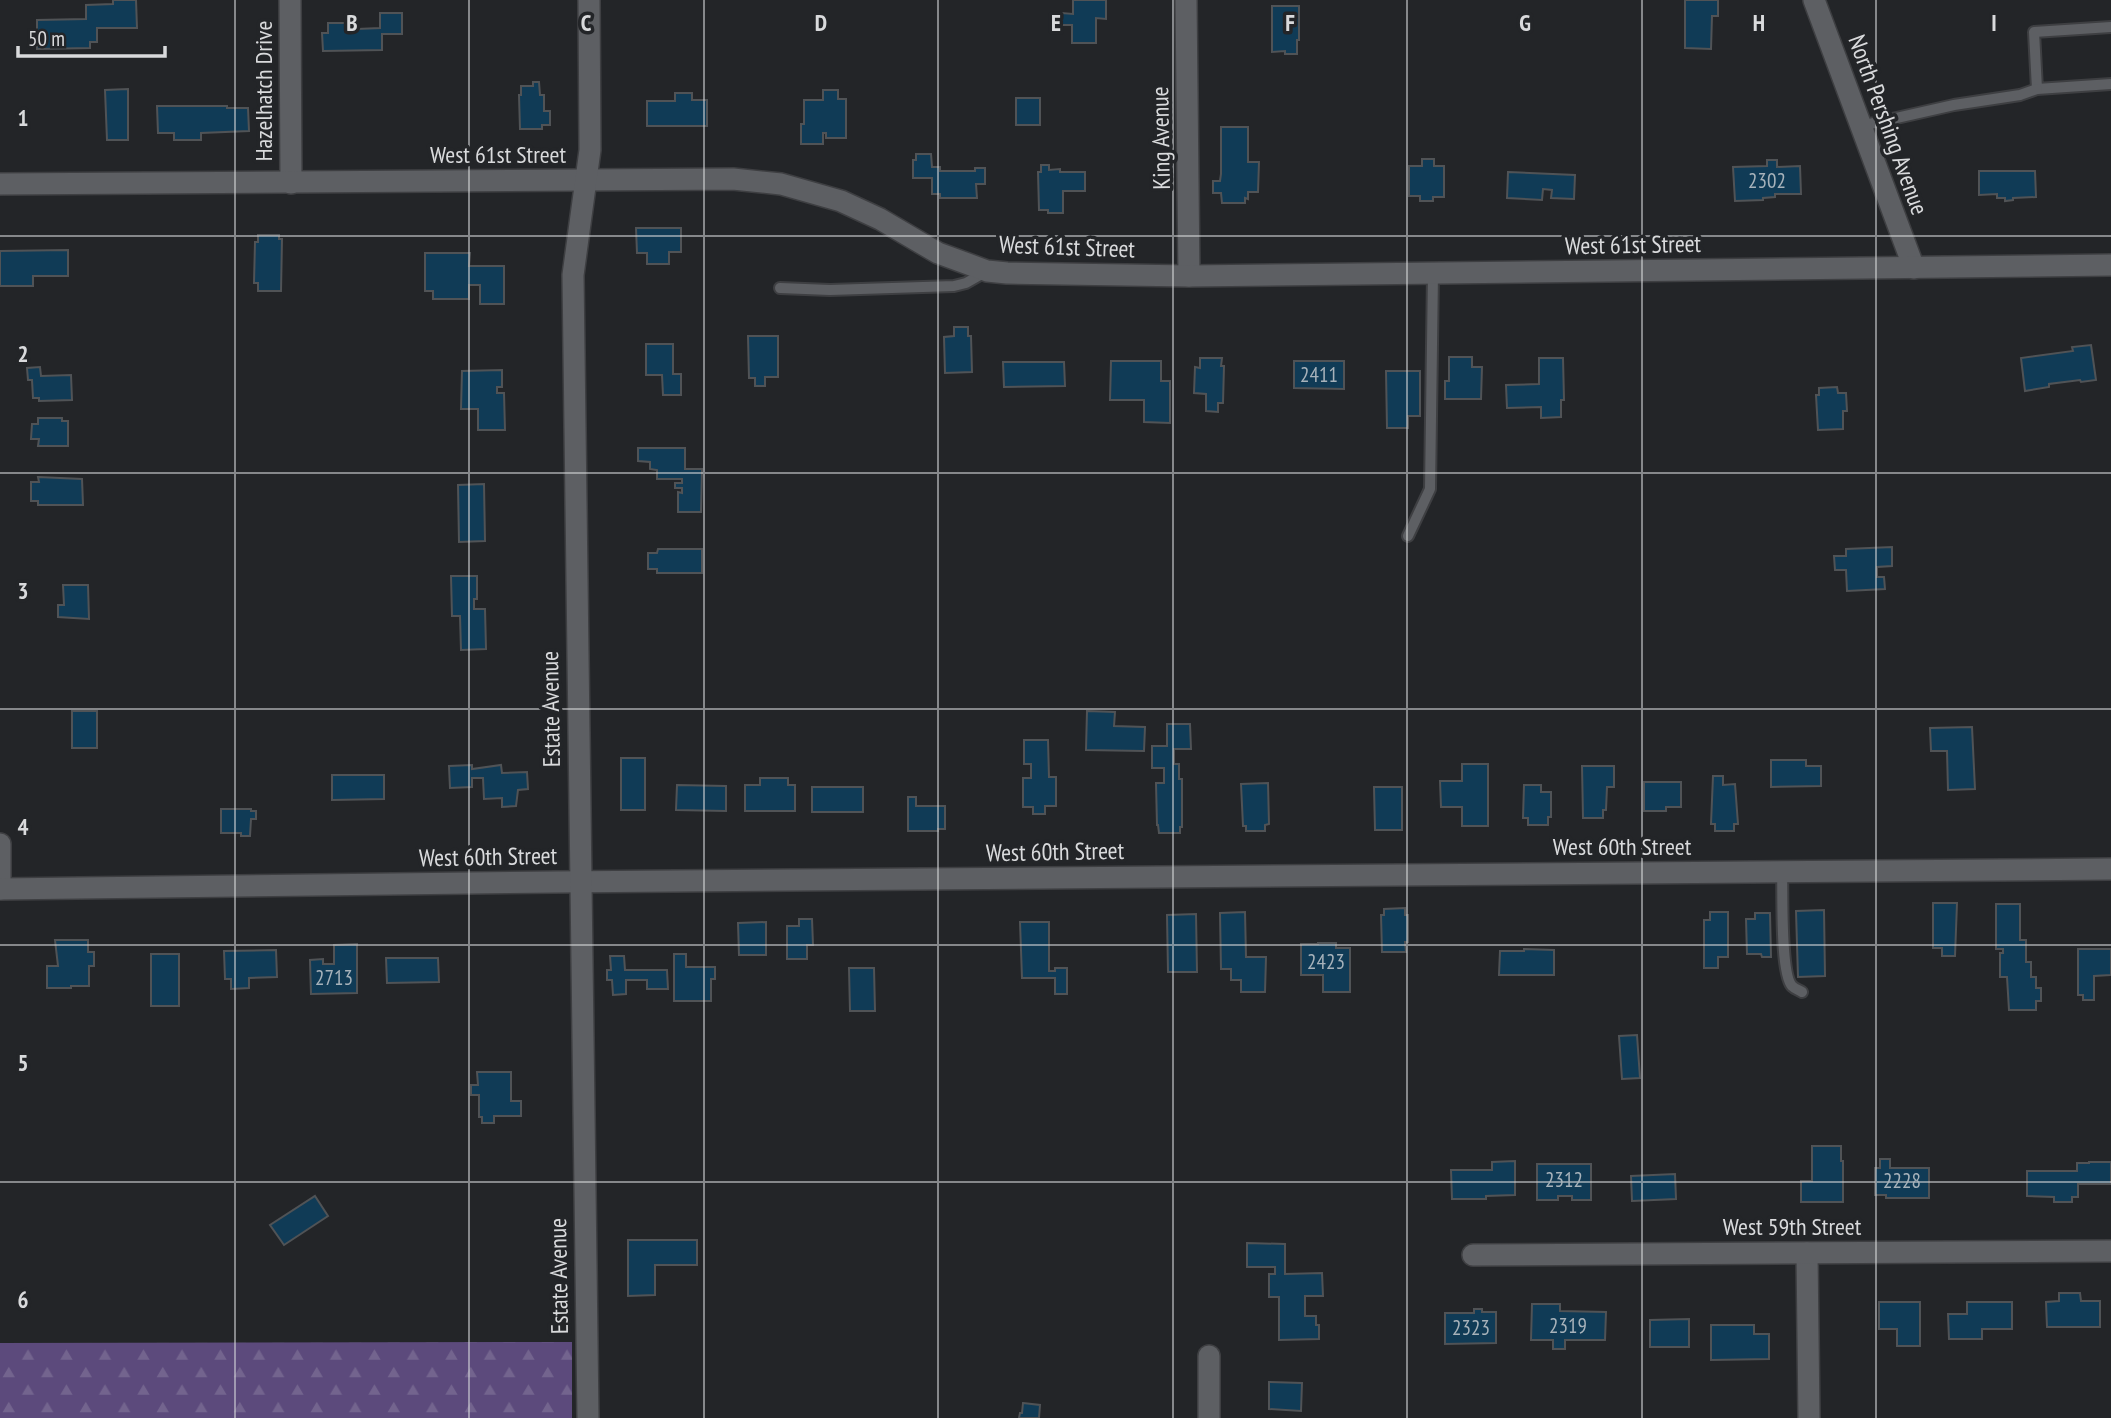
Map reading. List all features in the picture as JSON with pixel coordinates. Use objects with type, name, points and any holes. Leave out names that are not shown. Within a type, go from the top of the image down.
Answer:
[{"type":"street","name":"Hazelhatch Drive","points":[[290,0],[291,183]]},
{"type":"street","name":"Estate Avenue","points":[[587,1418],[573,275],[591,139],[589,0]]},
{"type":"street","name":"King Avenue","points":[[1185,0],[1189,276]]},
{"type":"street","name":"North Pershing Avenue","points":[[1814,0],[1913,268]]},
{"type":"street","name":"West 61st Street","points":[[0,184],[733,179],[797,187],[841,201],[898,229],[932,250],[987,271],[1061,275],[1189,276],[2111,265]]},
{"type":"street","points":[[0,844],[0,889]]},
{"type":"street","name":"West 60th Street","points":[[0,889],[2111,869]]},
{"type":"street","name":"West 59th Street","points":[[1472,1255],[2111,1251]]},
{"type":"street","points":[[1807,1253],[1809,1418]]},
{"type":"street","points":[[1209,1356],[1209,1418]]},
{"type":"lane","points":[[2037,89],[2034,32],[2111,27]]},
{"type":"lane","points":[[1861,127],[1954,104],[2020,95],[2037,89],[2111,84]]},
{"type":"lane","points":[[780,288],[830,290],[954,286],[966,284],[987,271]]},
{"type":"lane","points":[[1408,536],[1430,489],[1433,273]]},
{"type":"lane","points":[[1782,872],[1784,959],[1792,986],[1802,992]]},
{"type":"green space","points":[[572,1342],[572,1418],[0,1418],[0,1343]]},
{"type":"building","points":[[113,0],[136,0],[137,28],[97,28],[97,42],[90,42],[90,48],[37,49],[37,20],[86,19],[86,5],[113,4]]},
{"type":"building","points":[[1073,0],[1106,0],[1106,19],[1096,18],[1096,43],[1072,43],[1072,25],[1062,25],[1062,13],[1073,14]]},
{"type":"building","points":[[1685,0],[1718,0],[1718,16],[1712,16],[1711,49],[1685,48]]},
{"type":"building","points":[[1272,6],[1299,6],[1297,54],[1272,52]]},
{"type":"building","points":[[380,13],[402,13],[402,34],[382,34],[382,50],[323,51],[322,33],[328,33],[328,23],[357,23],[357,29],[380,28]]},
{"type":"building","points":[[533,82],[539,82],[540,95],[544,95],[544,111],[550,111],[550,125],[542,125],[542,129],[520,129],[521,86],[533,86]]},
{"type":"building","points":[[128,89],[128,140],[107,140],[105,90]]},
{"type":"building","points":[[823,90],[838,90],[838,99],[846,99],[846,138],[826,138],[826,133],[823,133],[823,144],[801,144],[804,100],[823,100]]},
{"type":"building","points":[[675,93],[692,93],[692,100],[707,100],[707,126],[647,126],[647,101],[675,101]]},
{"type":"building","points":[[1016,98],[1040,98],[1040,125],[1016,125]]},
{"type":"building","points":[[157,106],[248,108],[249,131],[201,133],[201,140],[174,140],[174,133],[158,133]]},
{"type":"building","points":[[1221,127],[1248,127],[1248,162],[1259,162],[1258,192],[1248,192],[1245,203],[1222,203],[1221,193],[1213,193],[1213,181],[1220,181],[1221,174]]},
{"type":"building","points":[[916,154],[931,154],[932,167],[940,167],[940,171],[975,171],[975,168],[985,168],[985,184],[976,184],[977,198],[940,198],[940,194],[932,194],[932,178],[913,178],[913,160],[916,160]]},
{"type":"building","points":[[1422,159],[1434,159],[1434,166],[1444,166],[1444,197],[1433,197],[1433,201],[1420,201],[1420,196],[1409,196],[1409,166],[1422,166]]},
{"type":"building","points":[[1767,160],[1777,160],[1777,167],[1800,166],[1801,194],[1775,194],[1775,197],[1763,200],[1735,201],[1733,167],[1767,166]]},
{"type":"building","points":[[1041,165],[1049,165],[1049,170],[1060,169],[1060,172],[1085,172],[1085,191],[1063,191],[1063,213],[1039,210],[1038,172],[1041,172]]},
{"type":"building","points":[[1979,171],[2035,171],[2036,197],[2005,201],[2005,198],[1997,198],[1997,194],[1979,195]]},
{"type":"building","points":[[1508,172],[1575,175],[1574,199],[1551,198],[1552,190],[1543,189],[1542,200],[1507,198]]},
{"type":"building","points":[[636,228],[681,228],[681,252],[669,252],[669,264],[647,264],[647,253],[637,253]]},
{"type":"building","points":[[258,235],[279,235],[279,239],[282,239],[281,291],[258,291],[258,283],[254,283],[255,242],[258,242]]},
{"type":"building","points":[[68,250],[68,276],[33,276],[33,286],[0,286],[0,251]]},
{"type":"building","points":[[425,253],[470,253],[469,266],[504,266],[504,304],[480,304],[480,285],[469,285],[469,299],[433,299],[433,291],[425,291]]},
{"type":"building","points":[[954,327],[968,327],[968,336],[971,336],[972,372],[945,373],[944,337],[954,336]]},
{"type":"building","points":[[748,336],[778,336],[778,377],[765,377],[765,386],[755,386],[755,378],[749,378]]},
{"type":"building","points":[[646,344],[673,344],[673,374],[681,374],[681,395],[663,395],[662,375],[646,375]]},
{"type":"building","points":[[2091,345],[2096,380],[2049,384],[2049,387],[2025,391],[2021,358],[2073,351],[2072,347]]},
{"type":"building","points":[[1449,357],[1472,357],[1472,367],[1482,367],[1481,399],[1445,399],[1445,381],[1449,381]]},
{"type":"building","points":[[1200,358],[1222,358],[1223,403],[1218,403],[1218,412],[1206,411],[1206,394],[1194,393],[1195,367],[1200,368]]},
{"type":"building","points":[[1539,358],[1563,358],[1564,400],[1561,400],[1561,417],[1541,418],[1541,407],[1507,408],[1506,385],[1539,384]]},
{"type":"building","points":[[1111,361],[1161,361],[1161,381],[1170,381],[1170,423],[1144,422],[1144,400],[1110,400]]},
{"type":"building","points":[[1294,361],[1344,361],[1344,389],[1294,388]]},
{"type":"building","points":[[1003,362],[1064,362],[1065,386],[1004,387]]},
{"type":"building","points":[[40,367],[41,376],[71,375],[72,400],[39,401],[39,398],[33,398],[32,380],[28,380],[27,368]]},
{"type":"building","points":[[502,370],[502,387],[497,387],[497,393],[504,393],[505,430],[478,430],[478,409],[461,409],[462,371]]},
{"type":"building","points":[[1386,371],[1420,371],[1420,416],[1408,416],[1408,428],[1387,428]]},
{"type":"building","points":[[1837,387],[1838,393],[1846,393],[1847,411],[1843,411],[1843,429],[1818,430],[1816,395],[1819,395],[1819,388]]},
{"type":"building","points":[[38,418],[62,418],[62,421],[68,421],[68,446],[38,446],[39,439],[31,439],[32,424],[38,424]]},
{"type":"building","points":[[638,448],[685,448],[685,469],[702,469],[701,512],[678,512],[678,492],[682,493],[682,488],[675,488],[675,483],[682,483],[682,479],[657,479],[657,470],[650,469],[650,462],[638,461]]},
{"type":"building","points":[[38,477],[82,479],[83,505],[38,505],[38,501],[31,501],[31,482],[39,482]]},
{"type":"building","points":[[484,484],[485,541],[459,542],[458,485]]},
{"type":"building","points":[[1892,547],[1892,566],[1877,567],[1877,577],[1884,577],[1885,589],[1847,591],[1846,570],[1835,570],[1834,556],[1846,556],[1846,549]]},
{"type":"building","points":[[658,549],[702,549],[702,573],[657,573],[657,569],[648,569],[648,553],[657,553]]},
{"type":"building","points":[[451,576],[477,576],[474,609],[485,609],[486,649],[461,650],[460,616],[452,616]]},
{"type":"building","points":[[63,585],[88,585],[89,619],[58,617],[58,605],[64,605]]},
{"type":"building","points":[[72,711],[97,711],[97,748],[72,748]]},
{"type":"building","points":[[1087,711],[1115,712],[1114,726],[1145,727],[1144,751],[1086,750]]},
{"type":"building","points":[[1167,724],[1190,724],[1191,749],[1174,749],[1174,764],[1179,764],[1179,779],[1182,779],[1180,833],[1159,833],[1157,825],[1156,783],[1164,783],[1164,768],[1152,768],[1152,746],[1167,746]]},
{"type":"building","points":[[1972,727],[1975,789],[1948,790],[1947,751],[1931,751],[1930,728]]},
{"type":"building","points":[[1024,740],[1048,740],[1049,777],[1056,777],[1056,806],[1045,806],[1045,814],[1033,814],[1033,807],[1023,807],[1023,778],[1031,778],[1031,764],[1024,764]]},
{"type":"building","points":[[621,758],[645,758],[645,810],[621,810]]},
{"type":"building","points":[[1771,760],[1806,760],[1806,766],[1821,766],[1821,786],[1771,787]]},
{"type":"building","points":[[1462,764],[1488,764],[1488,826],[1462,826],[1462,807],[1441,807],[1440,781],[1462,781]]},
{"type":"building","points":[[472,765],[472,769],[501,765],[502,773],[527,772],[528,789],[518,790],[516,806],[502,807],[502,798],[484,799],[483,778],[472,778],[472,787],[450,788],[449,766]]},
{"type":"building","points":[[1582,766],[1614,766],[1614,787],[1607,787],[1603,818],[1583,818]]},
{"type":"building","points":[[332,775],[384,775],[384,799],[332,800]]},
{"type":"building","points":[[1713,776],[1723,776],[1723,785],[1735,784],[1738,824],[1734,824],[1734,831],[1715,831],[1715,824],[1711,824]]},
{"type":"building","points":[[760,778],[788,778],[788,785],[795,785],[795,811],[745,811],[745,785],[760,785]]},
{"type":"building","points":[[1644,782],[1681,782],[1681,807],[1666,807],[1666,811],[1644,811]]},
{"type":"building","points":[[1268,783],[1269,824],[1265,825],[1265,831],[1246,831],[1246,826],[1243,826],[1241,784]]},
{"type":"building","points":[[677,785],[726,786],[726,811],[676,810]]},
{"type":"building","points":[[1524,785],[1541,785],[1541,792],[1551,792],[1551,817],[1548,817],[1548,825],[1528,825],[1528,818],[1523,818]]},
{"type":"building","points":[[812,787],[863,787],[863,812],[812,812]]},
{"type":"building","points":[[1374,787],[1402,787],[1402,830],[1375,830]]},
{"type":"building","points":[[908,797],[916,797],[916,806],[945,806],[945,829],[908,831]]},
{"type":"building","points":[[221,809],[256,811],[256,819],[251,819],[250,836],[221,833]]},
{"type":"building","points":[[1933,903],[1957,903],[1955,956],[1942,956],[1942,948],[1933,948]]},
{"type":"building","points":[[1996,904],[2020,904],[2020,940],[2026,940],[2026,962],[2031,962],[2031,977],[2036,977],[2036,988],[2041,988],[2041,1001],[2036,1001],[2036,1010],[2009,1010],[2007,977],[2000,977],[2000,953],[2003,953],[2003,949],[1996,949]]},
{"type":"building","points":[[1405,908],[1405,915],[1408,915],[1406,952],[1382,952],[1381,915],[1384,915],[1384,909]]},
{"type":"building","points":[[1824,910],[1825,976],[1798,977],[1796,911]]},
{"type":"building","points":[[1245,912],[1246,957],[1266,957],[1265,992],[1241,992],[1241,980],[1231,980],[1231,969],[1221,969],[1220,913]]},
{"type":"building","points":[[1710,912],[1728,912],[1728,957],[1718,957],[1718,968],[1704,968],[1704,920],[1710,920]]},
{"type":"building","points":[[1755,913],[1770,913],[1771,957],[1747,954],[1746,919],[1755,919]]},
{"type":"building","points":[[1196,914],[1197,972],[1168,972],[1167,915]]},
{"type":"building","points":[[799,919],[812,919],[813,945],[807,945],[807,959],[787,959],[787,926],[799,926]]},
{"type":"building","points":[[766,922],[766,955],[739,955],[738,923]]},
{"type":"building","points":[[1020,922],[1049,922],[1049,971],[1067,968],[1067,994],[1055,994],[1055,978],[1022,978]]},
{"type":"building","points":[[55,940],[88,940],[88,952],[94,952],[94,966],[89,966],[89,986],[47,988],[47,966],[58,966]]},
{"type":"building","points":[[1336,943],[1336,948],[1350,948],[1350,992],[1323,992],[1323,975],[1301,975],[1301,944]]},
{"type":"building","points":[[357,944],[357,993],[311,994],[310,960],[323,959],[323,964],[334,964],[334,945]]},
{"type":"building","points":[[2078,949],[2111,949],[2111,975],[2094,976],[2094,1000],[2083,1000],[2083,995],[2078,995]]},
{"type":"building","points":[[276,950],[277,977],[249,978],[249,988],[231,989],[231,979],[225,979],[224,951]]},
{"type":"building","points":[[1554,950],[1554,975],[1499,975],[1500,951]]},
{"type":"building","points":[[151,954],[179,954],[179,1006],[151,1006]]},
{"type":"building","points":[[674,954],[686,954],[686,967],[715,967],[715,979],[711,979],[711,1001],[674,1001]]},
{"type":"building","points":[[610,956],[624,956],[625,970],[667,970],[668,989],[647,989],[647,980],[626,980],[626,994],[613,995],[612,980],[607,980],[607,970],[611,970]]},
{"type":"building","points":[[386,958],[438,958],[439,982],[387,983]]},
{"type":"building","points":[[849,968],[874,968],[875,1011],[850,1011]]},
{"type":"building","points":[[1637,1035],[1640,1078],[1622,1079],[1619,1036]]},
{"type":"building","points":[[477,1072],[511,1072],[511,1101],[521,1101],[521,1116],[494,1116],[494,1123],[482,1123],[482,1117],[479,1117],[479,1095],[471,1095],[471,1085],[478,1085]]},
{"type":"building","points":[[1812,1146],[1841,1146],[1843,1202],[1801,1202],[1801,1181],[1812,1181]]},
{"type":"building","points":[[1880,1159],[1890,1159],[1890,1168],[1929,1168],[1929,1198],[1886,1198],[1886,1195],[1875,1195],[1875,1168],[1880,1168]]},
{"type":"building","points":[[1515,1161],[1515,1195],[1486,1196],[1486,1199],[1452,1199],[1451,1170],[1492,1170],[1492,1162]]},
{"type":"building","points":[[2111,1162],[2111,1184],[2078,1184],[2078,1197],[2072,1197],[2072,1202],[2054,1202],[2054,1197],[2027,1196],[2027,1171],[2077,1171],[2077,1163]]},
{"type":"building","points":[[1537,1164],[1591,1164],[1591,1200],[1572,1200],[1572,1196],[1558,1196],[1558,1200],[1537,1200]]},
{"type":"building","points":[[1675,1174],[1676,1199],[1632,1201],[1631,1176]]},
{"type":"building","points":[[315,1196],[328,1216],[284,1245],[270,1225]]},
{"type":"building","points":[[628,1240],[697,1240],[697,1265],[655,1265],[655,1295],[628,1296]]},
{"type":"building","points":[[1247,1243],[1285,1244],[1285,1274],[1322,1273],[1323,1296],[1305,1296],[1305,1316],[1316,1316],[1319,1339],[1279,1340],[1279,1297],[1269,1297],[1269,1274],[1275,1274],[1275,1267],[1247,1267]]},
{"type":"building","points":[[2059,1293],[2080,1293],[2081,1301],[2100,1301],[2100,1327],[2047,1327],[2046,1302],[2059,1301]]},
{"type":"building","points":[[1879,1302],[1920,1302],[1920,1346],[1897,1346],[1897,1329],[1879,1329]]},
{"type":"building","points":[[1967,1302],[2012,1302],[2012,1329],[1982,1329],[1982,1339],[1949,1339],[1948,1314],[1967,1314]]},
{"type":"building","points":[[1532,1304],[1560,1304],[1560,1311],[1606,1312],[1605,1340],[1565,1340],[1565,1349],[1553,1349],[1553,1340],[1531,1340]]},
{"type":"building","points":[[1474,1309],[1496,1312],[1496,1343],[1445,1344],[1445,1313],[1474,1313]]},
{"type":"building","points":[[1689,1319],[1689,1347],[1650,1347],[1650,1320]]},
{"type":"building","points":[[1711,1325],[1754,1325],[1754,1334],[1769,1334],[1769,1359],[1711,1360]]},
{"type":"building","points":[[1269,1382],[1302,1383],[1301,1411],[1269,1409]]},
{"type":"building","points":[[1023,1403],[1040,1405],[1039,1418],[1019,1418]]}]
